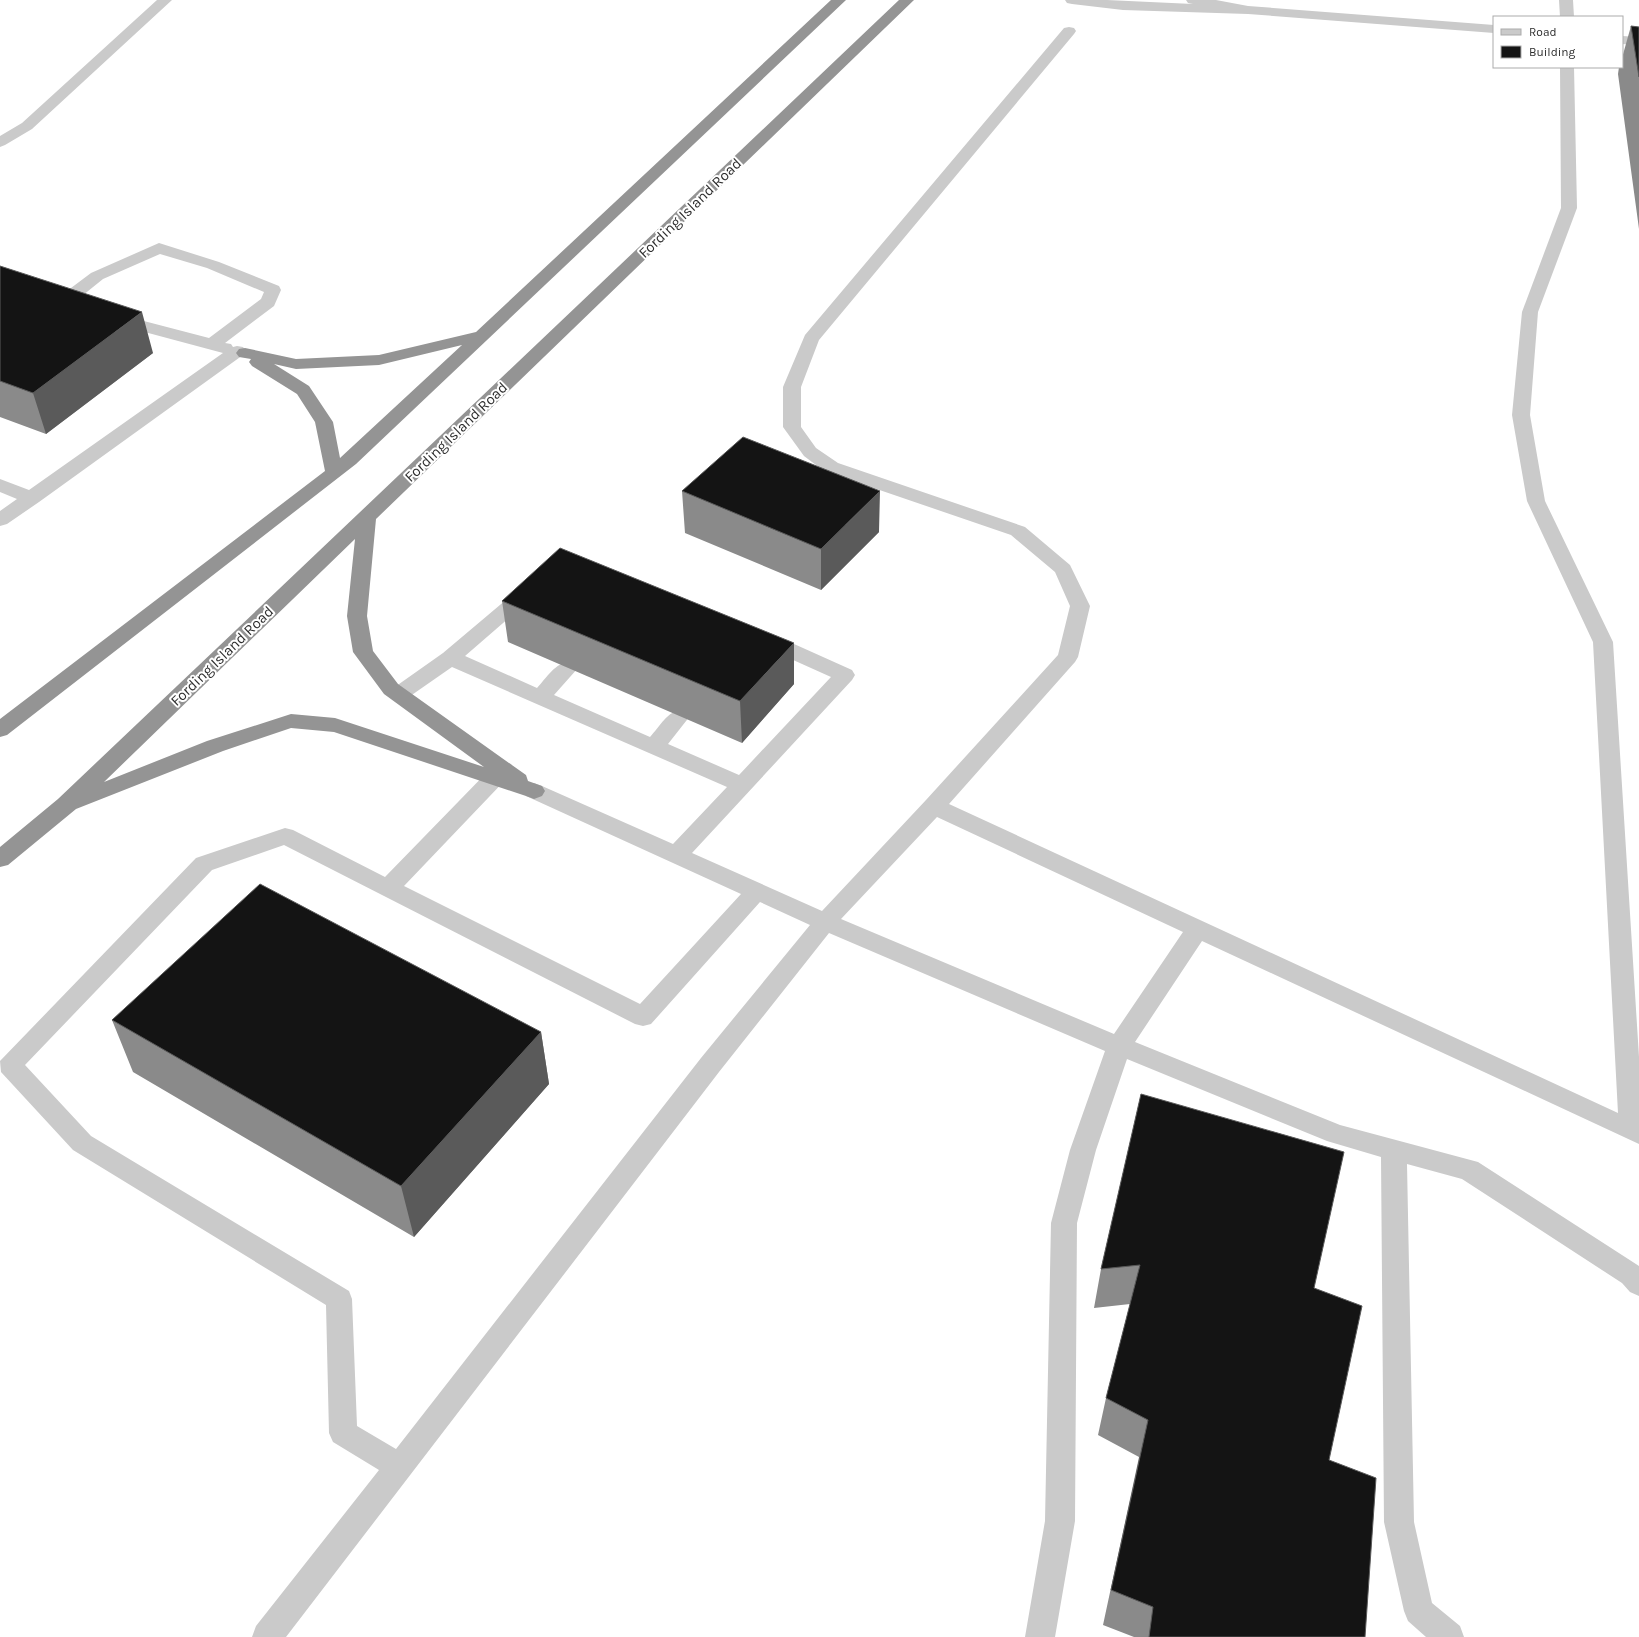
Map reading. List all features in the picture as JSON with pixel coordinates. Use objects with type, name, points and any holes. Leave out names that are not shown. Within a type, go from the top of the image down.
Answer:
[{"type":"highway","points":[[0,730],[350,460],[839,0]]},
{"type":"highway","name":"Fording Island Road","points":[[0,859],[66,805],[907,0]]},
{"type":"highway","points":[[241,352],[296,364],[379,360],[482,336]]},
{"type":"highway","points":[[241,352],[303,390],[324,422],[334,472]]},
{"type":"highway","points":[[367,518],[357,616],[363,652],[391,689],[499,774]]},
{"type":"highway","points":[[66,805],[215,746],[276,725],[291,722],[335,725],[499,774],[534,791]]},
{"type":"street","points":[[0,142],[27,126],[165,0]]},
{"type":"street","points":[[1072,0],[1124,6],[1248,10],[1493,29]]},
{"type":"street","points":[[1193,0],[1248,10]]},
{"type":"street","points":[[1566,0],[1566,16]]},
{"type":"street","points":[[267,1637],[614,1192],[710,1065],[824,922],[934,806],[1068,657],[1080,606],[1063,569],[1018,531],[831,467],[810,452],[792,428],[792,387],[811,339],[1069,31]]},
{"type":"street","points":[[1623,40],[1639,41]]},
{"type":"street","points":[[934,806],[1635,1132],[1602,642],[1536,502],[1521,415],[1530,312],[1569,208],[1567,68]]},
{"type":"street","points":[[212,344],[268,302],[273,290],[214,265],[159,248],[97,276],[53,302],[241,352]]},
{"type":"street","points":[[0,520],[241,352]]},
{"type":"street","points":[[0,485],[32,498]]},
{"type":"street","points":[[399,694],[450,658],[538,583]]},
{"type":"street","points":[[676,855],[845,675],[752,638]]},
{"type":"street","points":[[450,658],[742,785]]},
{"type":"street","points":[[540,697],[568,668]]},
{"type":"street","points":[[654,746],[680,716]]},
{"type":"street","points":[[388,888],[499,774]]},
{"type":"street","points":[[534,791],[824,922],[1119,1046],[1336,1134],[1469,1170],[1631,1275],[1639,1284]]},
{"type":"street","points":[[400,1467],[343,1434],[339,1299],[82,1143],[10,1065],[204,864],[285,836],[643,1017],[757,891]]},
{"type":"street","points":[[1040,1637],[1060,1521],[1064,1223],[1083,1150],[1119,1046],[1197,929]]},
{"type":"street","points":[[1394,1150],[1399,1522],[1419,1610],[1449,1637]]},
{"type":"building","points":[[1631,26],[1639,27],[1639,77]]},
{"type":"building","points":[[0,266],[142,312],[33,393],[0,381]]},
{"type":"building","points":[[743,437],[880,491],[821,549],[682,491]]},
{"type":"building","points":[[560,548],[794,643],[740,701],[502,601]]},
{"type":"building","points":[[260,884],[541,1032],[401,1186],[112,1020]]},
{"type":"building","points":[[1141,1094],[1344,1152],[1314,1288],[1362,1306],[1329,1460],[1376,1478],[1365,1637],[1149,1637],[1153,1607],[1111,1590],[1148,1420],[1106,1398],[1140,1265],[1101,1269]]}]
